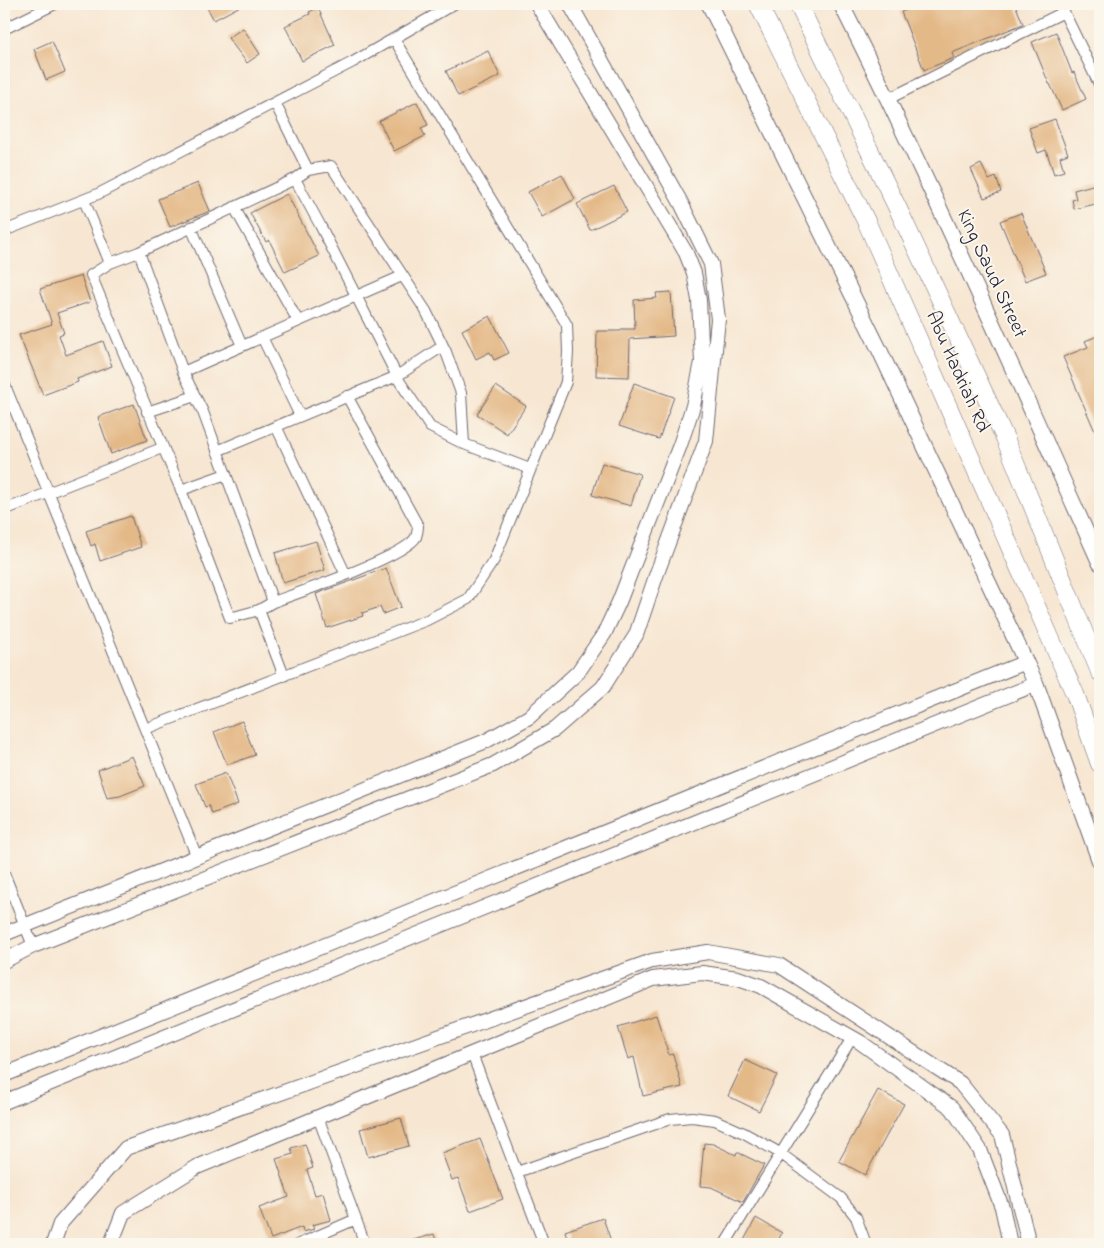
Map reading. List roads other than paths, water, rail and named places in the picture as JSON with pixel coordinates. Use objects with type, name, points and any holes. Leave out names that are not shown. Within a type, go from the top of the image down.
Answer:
[{"type":"highway","name":"Abu Hadriah Rd","points":[[758,4],[867,223],[1075,694],[1100,764]]},
{"type":"highway","name":"Abu Hadriah Rd","points":[[798,4],[899,212],[1005,438],[1100,672]]},
{"type":"main road","points":[[709,4],[880,351],[1026,662],[1036,684],[1100,862]]},
{"type":"main road","name":"King Saud Street","points":[[840,4],[888,99],[1100,564]]},
{"type":"street","points":[[5,25],[55,4]]},
{"type":"street","points":[[4,230],[84,200],[353,62],[454,4]]},
{"type":"street","points":[[4,934],[486,741],[529,717],[578,672],[604,634],[619,602],[680,445],[693,406],[702,362],[699,300],[694,273],[686,253],[537,4]]},
{"type":"street","points":[[4,961],[33,946],[493,765],[555,729],[603,687],[636,635],[706,441],[718,319],[711,264],[681,203],[570,4]]},
{"type":"street","points":[[888,99],[1062,8],[1100,86]]},
{"type":"street","points":[[145,729],[427,620],[468,599],[494,560],[566,382],[567,325],[394,39]]},
{"type":"street","points":[[275,103],[308,170]]},
{"type":"street","points":[[347,396],[418,526],[416,538],[404,548],[373,564],[273,602],[258,610],[230,618],[180,490],[91,275],[110,263],[139,252],[295,179],[308,170],[331,166],[426,311],[443,346],[460,393],[464,444]]},
{"type":"street","points":[[295,179],[397,376],[430,427],[464,444],[530,469]]},
{"type":"street","points":[[84,200],[110,263]]},
{"type":"street","points":[[234,207],[298,321]]},
{"type":"street","points":[[191,227],[242,346]]},
{"type":"street","points":[[139,252],[183,372],[195,396],[226,474],[273,602]]},
{"type":"street","points":[[183,372],[402,276]]},
{"type":"street","points":[[262,337],[300,416]]},
{"type":"street","points":[[217,451],[397,376],[443,346]]},
{"type":"street","points":[[4,383],[197,857]]},
{"type":"street","points":[[148,412],[195,396]]},
{"type":"street","points":[[276,426],[346,574]]},
{"type":"street","points":[[4,510],[162,448]]},
{"type":"street","points":[[180,490],[226,474]]},
{"type":"street","points":[[258,610],[284,676]]},
{"type":"street","points":[[4,1075],[1026,662]]},
{"type":"street","points":[[4,1102],[1036,684]]},
{"type":"street","points":[[4,873],[33,946]]},
{"type":"street","points":[[53,1244],[60,1224],[126,1148],[652,960],[708,952],[779,965],[960,1082],[1002,1135],[1029,1244]]},
{"type":"street","points":[[111,1244],[123,1213],[197,1167],[653,979],[702,973],[738,978],[761,986],[852,1038],[952,1108],[980,1150],[1002,1206],[1010,1244]]},
{"type":"street","points":[[725,1244],[852,1038]]},
{"type":"street","points":[[472,1054],[544,1244]]},
{"type":"street","points":[[517,1172],[670,1120],[692,1117],[715,1120],[744,1133],[780,1153],[841,1198],[856,1217],[866,1244]]},
{"type":"street","points":[[318,1118],[354,1220],[365,1244]]},
{"type":"street","points":[[299,1244],[354,1220]]}]
